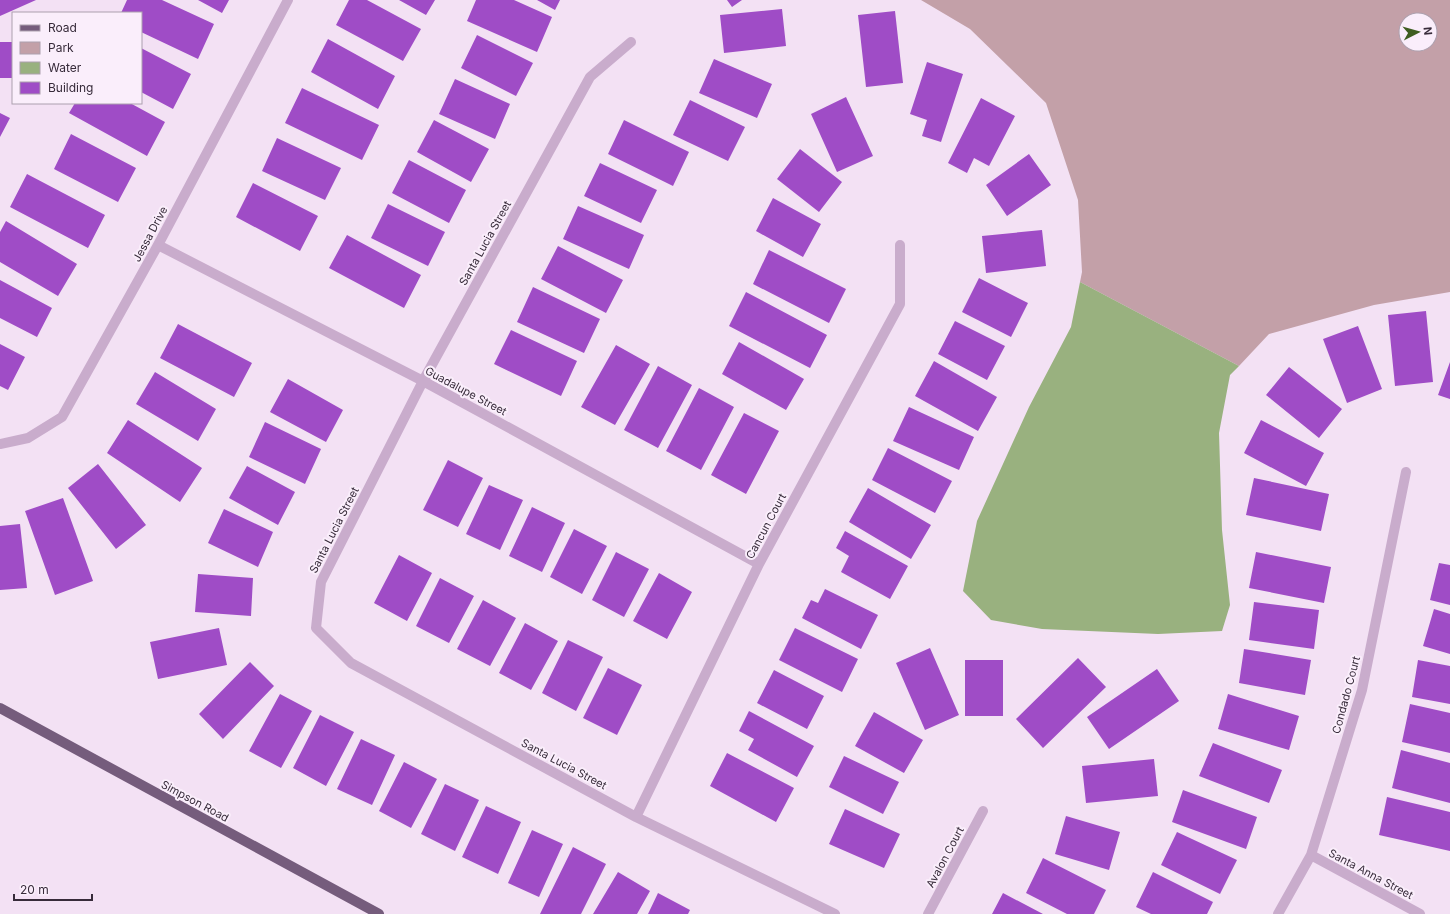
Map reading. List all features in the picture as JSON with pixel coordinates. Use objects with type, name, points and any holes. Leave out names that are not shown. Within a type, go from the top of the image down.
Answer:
[{"type":"main road","name":"Simpson Road","points":[[0,708],[379,914]]},
{"type":"street","name":"Jessa Drive","points":[[0,444],[28,438],[62,417],[158,245],[288,0]]},
{"type":"street","name":"Santa Lucia Street","points":[[631,42],[590,78],[423,381],[321,582],[316,628],[351,663],[636,817],[835,914]]},
{"type":"street","name":"Guadalupe Street","points":[[158,245],[423,381],[759,564]]},
{"type":"street","name":"Cancun Court","points":[[636,817],[759,564],[900,304],[900,245]]},
{"type":"street","name":"Condado Court","points":[[1278,914],[1311,855],[1362,690],[1406,472]]},
{"type":"street","name":"Avalon Court","points":[[928,914],[983,811]]},
{"type":"street","name":"Santa Anna Street","points":[[1311,855],[1420,914]]},
{"type":"green space","points":[[921,0],[1450,0],[1450,292],[1374,305],[1269,334],[1239,366],[1080,282],[1082,272],[1078,200],[1046,103],[970,29]]},
{"type":"water","points":[[1080,282],[1239,366],[1230,375],[1219,433],[1222,530],[1230,605],[1222,631],[1158,634],[1042,629],[991,620],[963,591],[977,521],[1029,407],[1071,327]]},
{"type":"building","points":[[0,0],[36,0],[0,16]]},
{"type":"building","points":[[127,0],[162,0],[214,24],[198,59],[142,32],[142,12],[121,12]]},
{"type":"building","points":[[198,0],[229,0],[222,13]]},
{"type":"building","points":[[349,0],[367,0],[421,29],[403,61],[336,25]]},
{"type":"building","points":[[399,0],[435,0],[426,15]]},
{"type":"building","points":[[476,0],[514,0],[552,17],[537,52],[467,21]]},
{"type":"building","points":[[537,0],[560,0],[555,10]]},
{"type":"building","points":[[727,0],[742,0],[732,7]]},
{"type":"building","points":[[782,9],[786,46],[724,53],[720,15]]},
{"type":"building","points":[[895,11],[903,83],[866,87],[858,15]]},
{"type":"building","points":[[477,35],[533,63],[516,96],[461,68]]},
{"type":"building","points":[[328,39],[395,76],[378,109],[311,72]]},
{"type":"building","points":[[0,42],[12,42],[12,78],[0,78]]},
{"type":"building","points":[[142,49],[191,74],[173,109],[142,93]]},
{"type":"building","points":[[714,59],[772,84],[757,118],[699,93]]},
{"type":"building","points":[[927,62],[963,74],[941,142],[922,136],[927,120],[910,114]]},
{"type":"building","points":[[455,79],[510,104],[495,139],[439,114]]},
{"type":"building","points":[[302,88],[379,125],[362,160],[285,123]]},
{"type":"building","points":[[846,97],[873,156],[837,172],[811,114]]},
{"type":"building","points":[[981,98],[1015,116],[989,166],[974,158],[967,173],[948,163]]},
{"type":"building","points":[[690,100],[745,127],[728,161],[673,135]]},
{"type":"building","points":[[74,104],[132,104],[165,122],[147,156],[69,113]]},
{"type":"building","points":[[0,113],[10,118],[0,137]]},
{"type":"building","points":[[434,120],[489,149],[471,182],[417,152]]},
{"type":"building","points":[[624,120],[689,152],[673,186],[608,154]]},
{"type":"building","points":[[71,134],[136,168],[118,202],[54,169]]},
{"type":"building","points":[[277,138],[341,168],[325,200],[262,171]]},
{"type":"building","points":[[800,149],[842,182],[819,212],[777,179]]},
{"type":"building","points":[[1029,154],[1051,185],[1007,216],[986,185]]},
{"type":"building","points":[[409,160],[466,190],[449,223],[392,193]]},
{"type":"building","points":[[600,163],[657,190],[641,223],[584,196]]},
{"type":"building","points":[[27,174],[105,215],[88,248],[10,207]]},
{"type":"building","points":[[253,183],[318,216],[300,251],[236,217]]},
{"type":"building","points":[[773,198],[821,224],[803,257],[756,231]]},
{"type":"building","points":[[388,204],[445,232],[428,266],[371,238]]},
{"type":"building","points":[[578,206],[644,235],[629,269],[563,239]]},
{"type":"building","points":[[6,221],[77,264],[58,296],[0,262],[0,232]]},
{"type":"building","points":[[1042,230],[1046,266],[986,273],[982,236]]},
{"type":"building","points":[[347,235],[421,275],[404,308],[329,268]]},
{"type":"building","points":[[558,246],[623,280],[606,313],[541,279]]},
{"type":"building","points":[[769,250],[846,289],[829,323],[753,284]]},
{"type":"building","points":[[979,278],[1028,303],[1011,337],[962,312]]},
{"type":"building","points":[[0,280],[52,308],[37,337],[0,318]]},
{"type":"building","points":[[533,287],[600,319],[584,353],[517,322]]},
{"type":"building","points":[[746,292],[827,335],[810,368],[729,326]]},
{"type":"building","points":[[1426,311],[1433,382],[1395,386],[1388,315]]},
{"type":"building","points":[[955,321],[1005,346],[987,380],[938,354]]},
{"type":"building","points":[[178,324],[252,363],[234,397],[160,358]]},
{"type":"building","points":[[1358,326],[1382,389],[1347,403],[1323,339]]},
{"type":"building","points":[[511,330],[577,361],[561,396],[494,364]]},
{"type":"building","points":[[739,342],[804,379],[786,410],[722,374]]},
{"type":"building","points":[[0,344],[25,357],[8,390],[0,386]]},
{"type":"building","points":[[616,345],[650,364],[615,425],[581,407]]},
{"type":"building","points":[[934,361],[997,397],[978,431],[915,396]]},
{"type":"building","points":[[1450,362],[1450,399],[1438,395]]},
{"type":"building","points":[[658,366],[692,385],[658,448],[624,430]]},
{"type":"building","points":[[1289,367],[1342,409],[1319,438],[1266,395]]},
{"type":"building","points":[[155,372],[216,409],[198,441],[136,404]]},
{"type":"building","points":[[288,379],[343,410],[326,442],[270,412]]},
{"type":"building","points":[[699,388],[734,407],[701,470],[666,451]]},
{"type":"building","points":[[909,407],[974,437],[959,470],[893,441]]},
{"type":"building","points":[[744,413],[779,431],[746,494],[711,475]]},
{"type":"building","points":[[128,420],[202,468],[180,502],[107,453]]},
{"type":"building","points":[[1261,420],[1324,453],[1306,486],[1244,453]]},
{"type":"building","points":[[265,422],[321,449],[305,484],[249,457]]},
{"type":"building","points":[[888,448],[952,481],[935,513],[872,480]]},
{"type":"building","points":[[448,460],[483,478],[458,527],[423,510]]},
{"type":"building","points":[[98,464],[146,525],[116,549],[68,488]]},
{"type":"building","points":[[247,466],[295,492],[278,525],[229,498]]},
{"type":"building","points":[[1254,478],[1329,494],[1321,531],[1246,515]]},
{"type":"building","points":[[489,485],[523,500],[500,550],[466,534]]},
{"type":"building","points":[[868,488],[931,525],[911,559],[849,522]]},
{"type":"building","points":[[63,498],[93,581],[55,595],[25,511]]},
{"type":"building","points":[[532,507],[565,523],[542,572],[509,556]]},
{"type":"building","points":[[224,509],[273,532],[258,567],[208,543]]},
{"type":"building","points":[[20,524],[27,588],[0,590],[0,526]]},
{"type":"building","points":[[574,529],[607,546],[582,594],[550,577]]},
{"type":"building","points":[[845,531],[908,566],[890,599],[841,572],[849,556],[836,548]]},
{"type":"building","points":[[616,552],[649,569],[624,617],[592,600]]},
{"type":"building","points":[[1256,552],[1331,567],[1324,603],[1249,588]]},
{"type":"building","points":[[399,555],[432,573],[407,621],[374,603]]},
{"type":"building","points":[[1439,563],[1450,565],[1450,605],[1430,600]]},
{"type":"building","points":[[659,573],[692,592],[667,639],[633,621]]},
{"type":"building","points":[[198,574],[253,578],[251,616],[195,612]]},
{"type":"building","points":[[440,578],[474,596],[449,643],[416,626]]},
{"type":"building","points":[[825,589],[878,615],[861,649],[802,618],[811,600],[818,603]]},
{"type":"building","points":[[483,600],[516,618],[490,666],[457,649]]},
{"type":"building","points":[[1254,602],[1319,610],[1314,649],[1249,640]]},
{"type":"building","points":[[1434,609],[1450,614],[1450,654],[1423,646]]},
{"type":"building","points":[[525,623],[558,641],[531,690],[499,673]]},
{"type":"building","points":[[219,628],[227,665],[158,679],[150,642]]},
{"type":"building","points":[[795,628],[858,659],[842,692],[779,660]]},
{"type":"building","points":[[568,640],[603,657],[576,711],[542,693]]},
{"type":"building","points":[[930,648],[959,715],[925,730],[896,663]]},
{"type":"building","points":[[1244,649],[1311,660],[1305,695],[1239,683]]},
{"type":"building","points":[[1078,658],[1106,687],[1043,748],[1016,719]]},
{"type":"building","points":[[965,660],[1003,660],[1003,716],[965,716]]},
{"type":"building","points":[[1418,660],[1450,666],[1450,704],[1412,697]]},
{"type":"building","points":[[250,662],[274,686],[223,739],[199,714]]},
{"type":"building","points":[[608,668],[642,685],[617,735],[583,718]]},
{"type":"building","points":[[1157,669],[1179,701],[1109,749],[1087,717]]},
{"type":"building","points":[[774,670],[824,696],[807,729],[757,703]]},
{"type":"building","points":[[280,694],[312,711],[281,768],[249,751]]},
{"type":"building","points":[[1228,694],[1299,716],[1289,750],[1218,729]]},
{"type":"building","points":[[1410,704],[1450,713],[1450,753],[1402,742]]},
{"type":"building","points":[[749,711],[814,746],[797,777],[748,750],[754,739],[739,731]]},
{"type":"building","points":[[874,712],[923,740],[904,773],[855,746]]},
{"type":"building","points":[[320,715],[354,732],[326,786],[293,768]]},
{"type":"building","points":[[361,739],[395,755],[372,805],[337,789]]},
{"type":"building","points":[[1213,743],[1282,770],[1269,803],[1199,776]]},
{"type":"building","points":[[1401,750],[1450,763],[1450,803],[1392,788]]},
{"type":"building","points":[[727,753],[794,788],[776,822],[710,786]]},
{"type":"building","points":[[844,756],[899,782],[883,814],[829,787]]},
{"type":"building","points":[[1154,759],[1158,796],[1086,803],[1082,766]]},
{"type":"building","points":[[404,762],[437,779],[411,828],[379,811]]},
{"type":"building","points":[[445,784],[479,800],[455,851],[421,834]]},
{"type":"building","points":[[1183,790],[1257,817],[1246,849],[1172,822]]},
{"type":"building","points":[[1387,797],[1450,812],[1450,851],[1379,835]]},
{"type":"building","points":[[486,806],[521,822],[498,874],[462,857]]},
{"type":"building","points":[[845,809],[900,834],[884,868],[829,844]]},
{"type":"building","points":[[1066,816],[1120,832],[1109,870],[1055,854]]},
{"type":"building","points":[[532,830],[563,844],[539,897],[508,883]]},
{"type":"building","points":[[1177,832],[1237,860],[1220,894],[1161,865]]},
{"type":"building","points":[[573,847],[606,864],[581,914],[540,914]]},
{"type":"building","points":[[1043,858],[1106,890],[1094,914],[1067,914],[1026,893]]},
{"type":"building","points":[[618,872],[650,891],[637,914],[593,914]]},
{"type":"building","points":[[1153,872],[1213,902],[1207,914],[1151,914],[1136,907]]},
{"type":"building","points":[[658,893],[690,910],[688,914],[648,914]]},
{"type":"building","points":[[1003,893],[1043,914],[992,914]]}]
